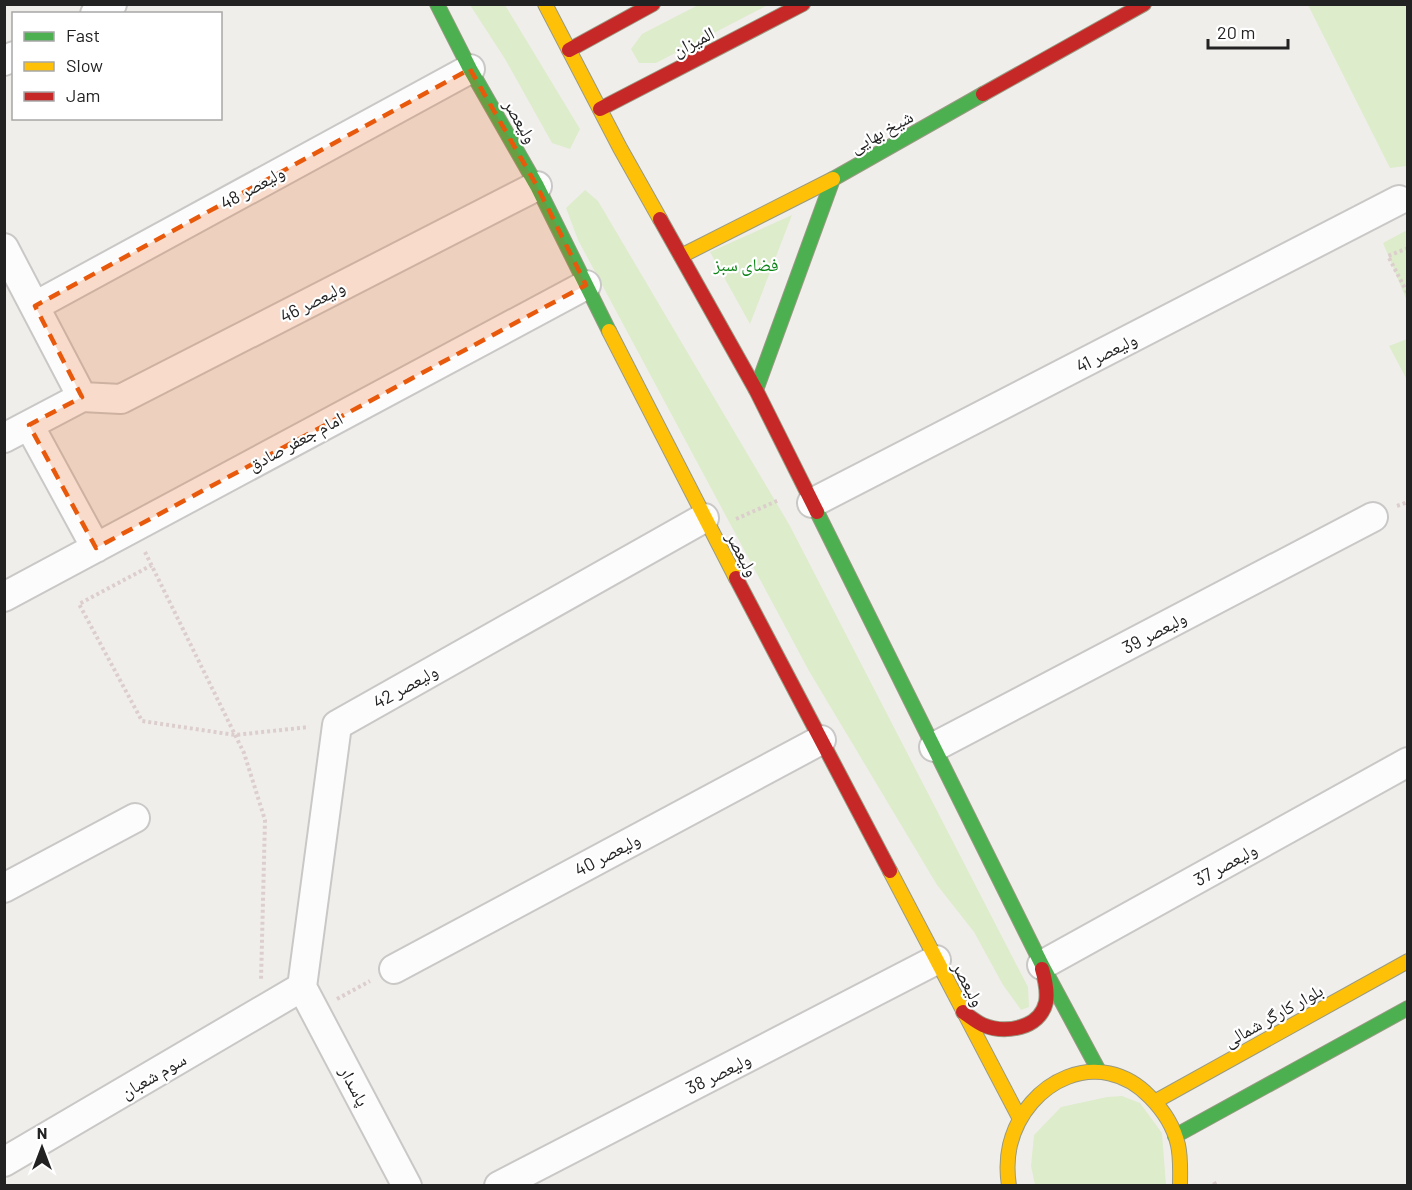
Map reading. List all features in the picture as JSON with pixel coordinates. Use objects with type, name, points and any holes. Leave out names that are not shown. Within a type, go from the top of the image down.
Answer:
[{"type":"main road","name":"ولیعصر","points":[[437,4],[470,69],[537,186],[708,524],[1020,1119]]},
{"type":"main road","points":[[545,4],[600,109],[756,390],[1042,965],[1099,1071]]},
{"type":"main road","points":[[568,50],[653,4]]},
{"type":"main road","name":"المیزان","points":[[600,109],[803,4]]},
{"type":"main road","name":"شیخ بهایی","points":[[681,256],[832,178],[1144,4]]},
{"type":"main road","points":[[756,390],[832,178]]},
{"type":"main road","name":"بلوار کارگر شمالی","points":[[1156,1101],[1407,961]]},
{"type":"main road","points":[[963,1012],[984,1026],[1004,1030],[1022,1027],[1038,1017],[1046,1003],[1042,965]]},
{"type":"main road","points":[[1175,1136],[1407,1008]]},
{"type":"main road","points":[[1009,1185],[1007,1171],[1010,1144],[1020,1119],[1040,1092],[1068,1075],[1099,1071],[1130,1080],[1156,1101],[1175,1136],[1180,1161],[1180,1185]]},
{"type":"street","points":[[98,12],[112,4]]},
{"type":"street","name":"ولیعصر 48","points":[[34,306],[470,69]]},
{"type":"street","name":"ولیعصر 46","points":[[82,398],[121,399],[537,186]]},
{"type":"street","name":"ولیعصر 41","points":[[808,496],[1399,200]]},
{"type":"street","points":[[4,248],[82,398],[17,432],[96,548]]},
{"type":"street","name":"امام جعفر صادق","points":[[4,597],[586,285]]},
{"type":"street","name":"ولیعصر 39","points":[[934,747],[1373,517]]},
{"type":"street","name":"ولیعصر 42","points":[[337,725],[708,524]]},
{"type":"street","points":[[308,999],[337,725]]},
{"type":"street","name":"ولیعصر 40","points":[[394,969],[820,740]]},
{"type":"street","name":"ولیعصر 37","points":[[1042,965],[1407,762]]},
{"type":"street","points":[[4,888],[135,818]]},
{"type":"street","name":"ولیعصر 38","points":[[500,1185],[936,960]]},
{"type":"street","name":"سوم شعبان","points":[[4,1162],[261,1012],[308,999]]},
{"type":"street","name":"پاسدار","points":[[308,999],[407,1185]]},
{"type":"path","points":[[1407,248],[1388,256],[1407,294]]},
{"type":"path","points":[[708,524],[808,496]]},
{"type":"path","points":[[133,528],[244,753],[265,820],[261,1012]]},
{"type":"path","points":[[152,565],[79,604],[142,721],[235,735],[337,725]]},
{"type":"path","points":[[308,999],[394,969]]},
{"type":"highlighted area","points":[[470,69],[537,186],[586,285],[96,548],[29,425],[82,397],[35,306]]},
{"type":"green space","points":[[470,5],[505,5],[580,129],[570,149],[552,143],[505,59]]},
{"type":"green space","points":[[698,5],[768,5],[656,63],[639,63],[631,49],[642,34]]},
{"type":"green space","points":[[1308,5],[1407,5],[1407,169],[1406,166],[1390,168]]},
{"type":"green space","points":[[585,190],[598,201],[790,526],[1028,987],[1029,1007],[1021,1010],[1003,985],[974,932],[937,885],[809,671],[578,240],[566,208]]},
{"type":"green space","name":"فضای سبز","points":[[792,215],[750,324],[710,252]]},
{"type":"green space","points":[[1407,230],[1407,301],[1383,243]]},
{"type":"green space","points":[[1408,339],[1407,380],[1389,346]]},
{"type":"green space","points":[[1122,1096],[1140,1103],[1162,1133],[1166,1185],[1035,1185],[1031,1166],[1034,1135],[1061,1107]]},
{"type":"traffic: fast","points":[[437,4],[470,69],[537,186],[609,331]]},
{"type":"traffic: fast","points":[[756,390],[833,179],[983,94]]},
{"type":"traffic: fast","points":[[817,512],[1042,965],[1099,1071]]},
{"type":"traffic: fast","points":[[1175,1136],[1408,1008]]},
{"type":"traffic: slow","points":[[545,4],[660,219]]},
{"type":"traffic: slow","points":[[681,256],[833,179]]},
{"type":"traffic: slow","points":[[609,331],[736,578]]},
{"type":"traffic: slow","points":[[890,871],[1020,1119]]},
{"type":"traffic: slow","points":[[1156,1101],[1408,961]]},
{"type":"traffic: slow","points":[[1009,1186],[1010,1145],[1019,1122],[1032,1103],[1048,1088],[1067,1077],[1088,1072],[1109,1073],[1130,1081],[1159,1107],[1171,1125],[1178,1145],[1180,1186]]},
{"type":"traffic: jam","points":[[569,50],[653,4]]},
{"type":"traffic: jam","points":[[600,109],[803,4]]},
{"type":"traffic: jam","points":[[983,94],[1144,4]]},
{"type":"traffic: jam","points":[[660,219],[756,390],[817,512]]},
{"type":"traffic: jam","points":[[736,578],[890,871]]},
{"type":"traffic: jam","points":[[963,1012],[980,1024],[992,1028],[1011,1029],[1029,1024],[1037,1018],[1046,1002],[1042,969]]}]
